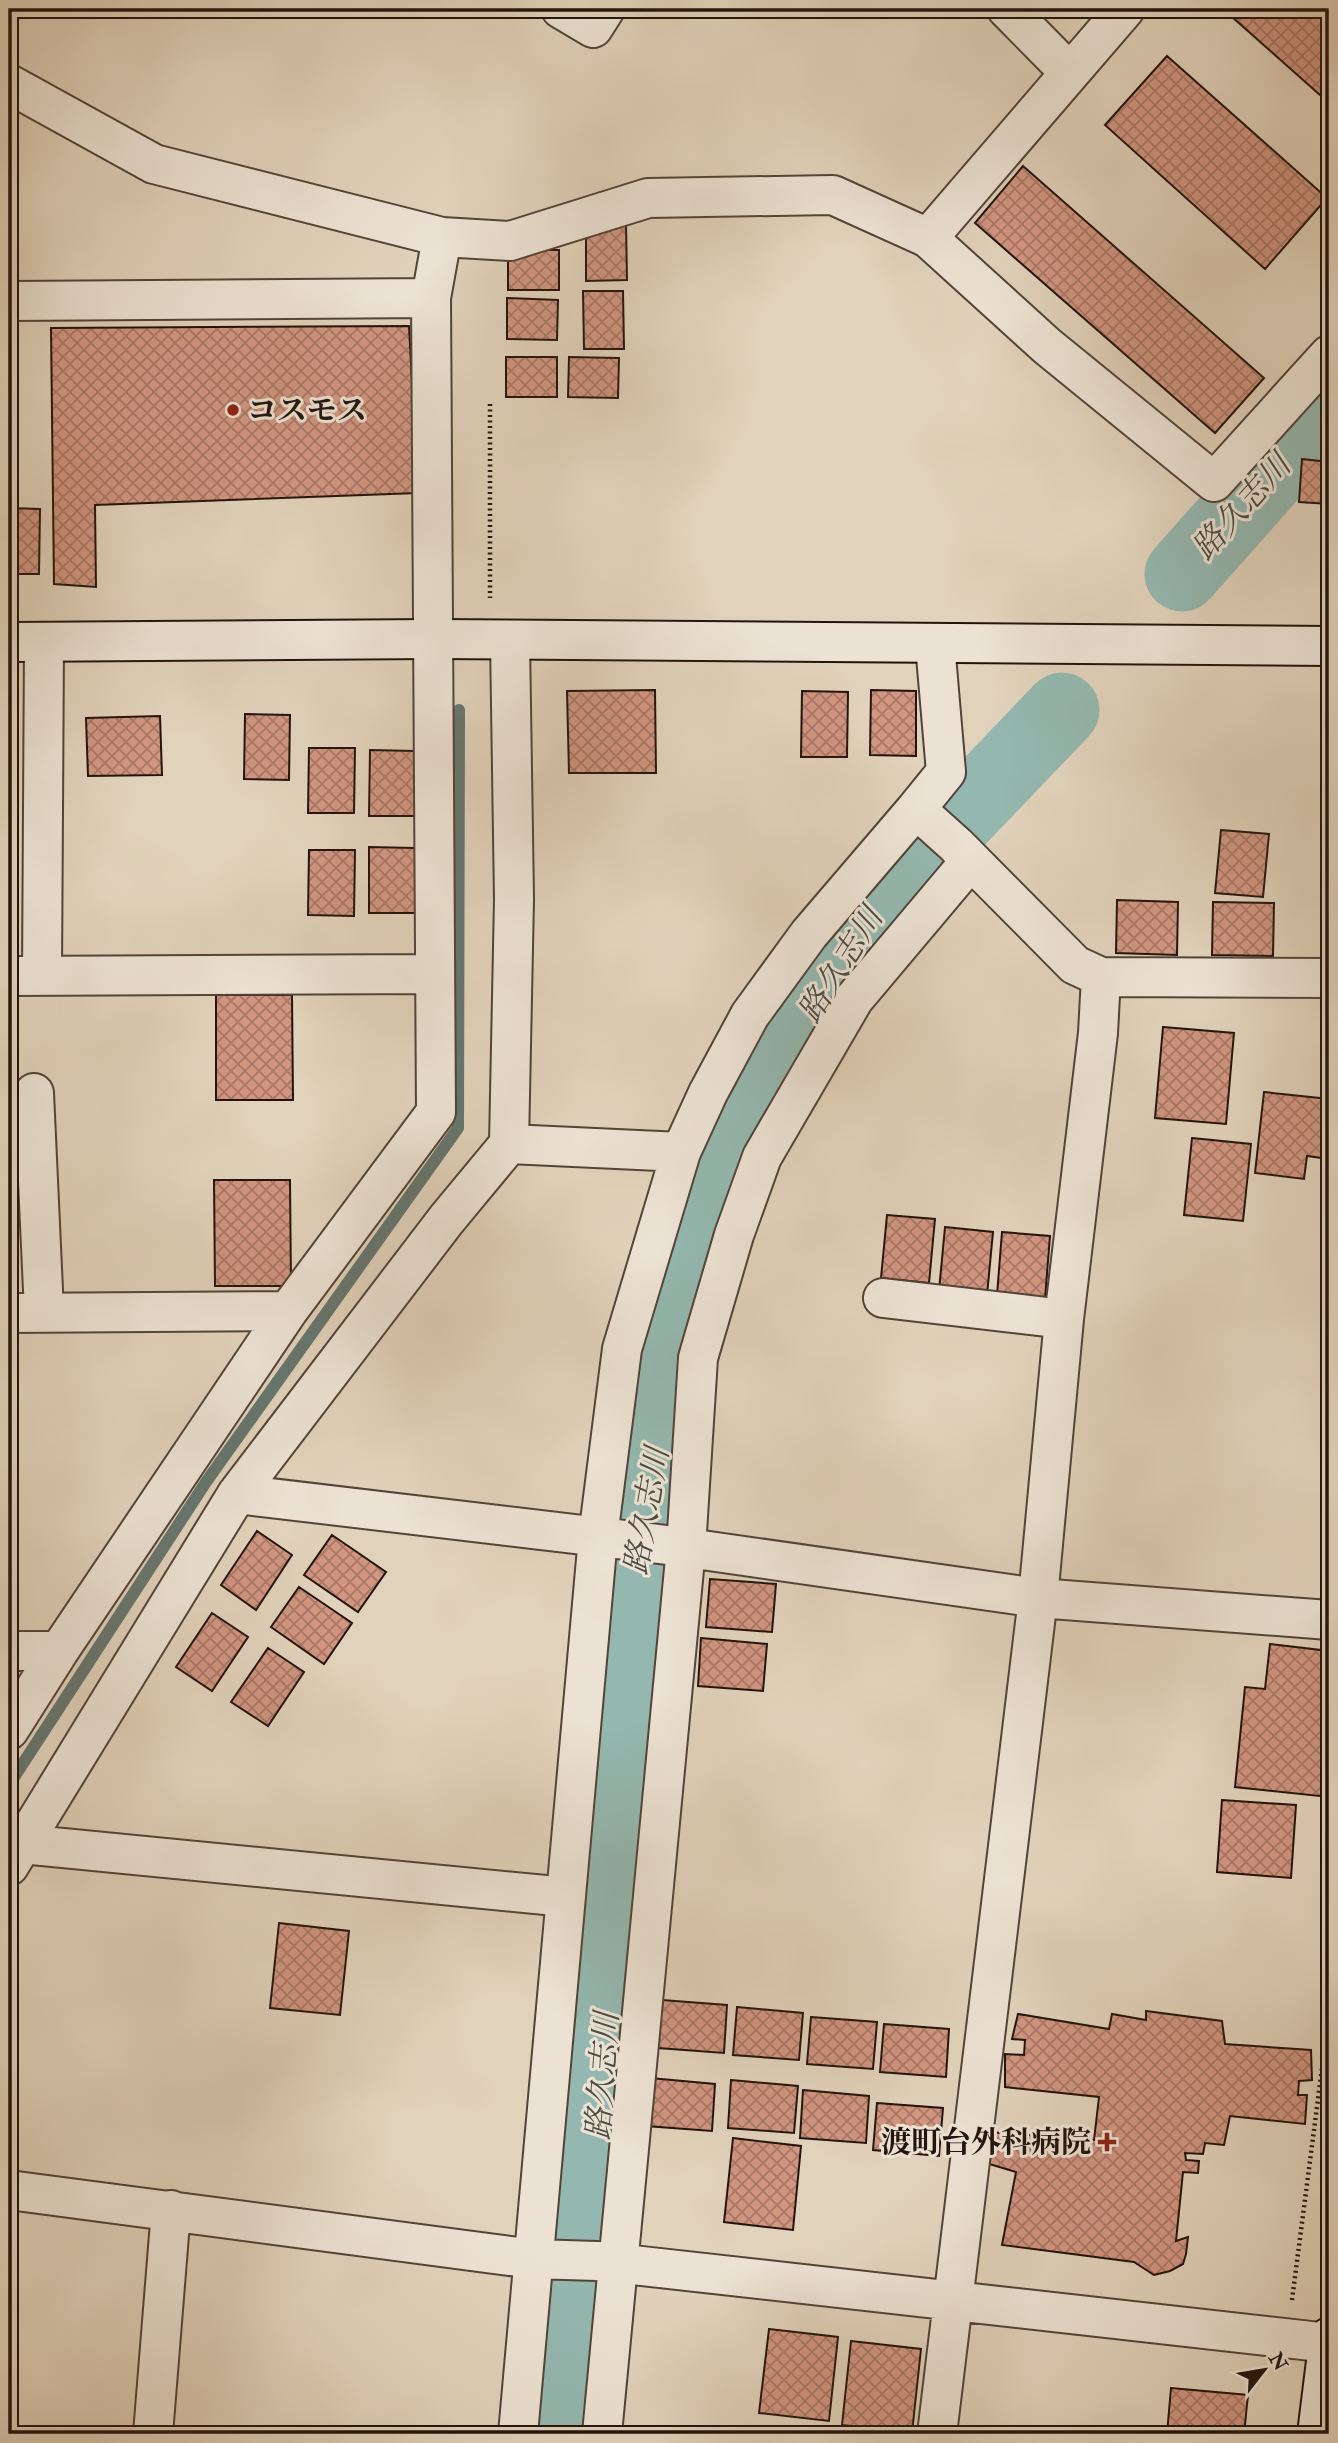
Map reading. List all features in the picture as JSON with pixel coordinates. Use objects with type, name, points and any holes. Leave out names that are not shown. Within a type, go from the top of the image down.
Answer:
[{"type":"street","points":[[561,9],[593,28],[605,9]]},
{"type":"street","points":[[1007,9],[1070,73]]},
{"type":"street","points":[[928,239],[1125,9]]},
{"type":"street","points":[[9,84],[154,164],[442,237],[510,240],[648,198],[833,195],[928,239],[1047,346],[1214,482],[1329,355]]},
{"type":"street","points":[[9,1730],[59,1651],[288,1311],[436,1112],[432,298],[442,237]]},
{"type":"street","points":[[9,301],[432,298]]},
{"type":"street","points":[[434,974],[26,976],[26,642],[434,639],[1329,646]]},
{"type":"street","points":[[510,640],[514,899],[509,1144],[446,1220],[237,1494],[15,1855],[566,1897]]},
{"type":"street","points":[[602,2434],[608,2263],[677,1547],[698,1359],[734,1235],[762,1157],[855,999],[945,835],[946,772],[935,644]]},
{"type":"street","points":[[945,835],[1075,965],[1101,977],[1329,978]]},
{"type":"street","points":[[518,2434],[543,2259],[566,1897],[608,1538],[622,1349],[681,1152],[750,1015],[809,934],[945,835]]},
{"type":"street","points":[[937,2434],[1038,1598],[1063,1319],[1098,1033],[1101,977]]},
{"type":"street","points":[[34,1093],[26,1312],[288,1311]]},
{"type":"street","points":[[509,1144],[681,1152]]},
{"type":"street","points":[[883,1298],[1063,1319]]},
{"type":"street","points":[[237,1494],[608,1538],[1038,1598],[1329,1620]]},
{"type":"street","points":[[9,1651],[59,1651]]},
{"type":"street","points":[[9,2190],[543,2259],[608,2263],[1329,2343]]},
{"type":"street","points":[[153,2434],[171,2210]]},
{"type":"street","points":[[1317,2434],[1329,2337]]},
{"type":"path","points":[[490,404],[490,603]]},
{"type":"path","points":[[1291,2308],[1329,2014]]},
{"type":"building","points":[[1223,9],[1329,9],[1329,103]]},
{"type":"building","points":[[1167,56],[1327,198],[1265,269],[1105,125]]},
{"type":"building","points":[[1023,166],[1264,378],[1215,433],[975,223]]},
{"type":"building","points":[[586,222],[626,222],[627,280],[586,281]]},
{"type":"building","points":[[508,250],[559,250],[559,290],[508,290]]},
{"type":"building","points":[[583,291],[623,291],[624,349],[584,349]]},
{"type":"building","points":[[507,298],[558,300],[557,340],[507,339]]},
{"type":"building","name":"コスモス","points":[[409,326],[418,493],[95,505],[96,587],[54,584],[51,328]]},
{"type":"building","points":[[506,357],[557,357],[557,397],[506,397]]},
{"type":"building","points":[[569,357],[619,358],[618,398],[568,397]]},
{"type":"building","points":[[1302,459],[1329,462],[1329,504],[1299,502]]},
{"type":"building","points":[[9,508],[40,509],[39,574],[9,574]]},
{"type":"building","points":[[655,690],[656,773],[569,773],[567,691]]},
{"type":"building","points":[[871,690],[916,691],[916,756],[870,755]]},
{"type":"building","points":[[802,691],[848,692],[847,757],[801,757]]},
{"type":"building","points":[[245,714],[290,715],[289,780],[244,779]]},
{"type":"building","points":[[160,716],[162,775],[88,776],[86,718]]},
{"type":"building","points":[[309,748],[355,748],[354,813],[308,813]]},
{"type":"building","points":[[370,750],[415,751],[415,816],[369,816]]},
{"type":"building","points":[[1221,830],[1269,834],[1263,897],[1215,893]]},
{"type":"building","points":[[369,847],[415,848],[415,913],[369,913]]},
{"type":"building","points":[[309,850],[355,850],[354,916],[308,915]]},
{"type":"building","points":[[1117,900],[1178,902],[1177,955],[1116,953]]},
{"type":"building","points":[[1213,902],[1274,903],[1273,956],[1212,955]]},
{"type":"building","points":[[216,995],[292,995],[293,1100],[216,1100]]},
{"type":"building","points":[[1163,1027],[1234,1033],[1226,1124],[1155,1118]]},
{"type":"building","points":[[1264,1092],[1329,1099],[1329,1159],[1307,1156],[1304,1179],[1255,1173]]},
{"type":"building","points":[[1192,1138],[1251,1144],[1243,1221],[1184,1215]]},
{"type":"building","points":[[214,1180],[290,1180],[291,1286],[215,1286]]},
{"type":"building","points":[[887,1215],[935,1219],[929,1283],[881,1278]]},
{"type":"building","points":[[945,1227],[993,1232],[987,1295],[939,1291]]},
{"type":"building","points":[[1002,1232],[1050,1236],[1045,1299],[997,1295]]},
{"type":"building","points":[[257,1531],[292,1555],[256,1610],[221,1585]]},
{"type":"building","points":[[332,1535],[386,1572],[358,1612],[304,1575]]},
{"type":"building","points":[[710,1579],[776,1584],[772,1632],[706,1627]]},
{"type":"building","points":[[299,1587],[352,1623],[324,1664],[271,1627]]},
{"type":"building","points":[[212,1613],[248,1637],[212,1691],[176,1667]]},
{"type":"building","points":[[701,1638],[767,1644],[763,1691],[698,1686]]},
{"type":"building","points":[[1270,1644],[1329,1651],[1329,1797],[1235,1787],[1245,1687],[1265,1689]]},
{"type":"building","points":[[268,1648],[304,1672],[268,1726],[231,1702]]},
{"type":"building","points":[[1222,1800],[1296,1805],[1291,1878],[1217,1872]]},
{"type":"building","points":[[279,1923],[349,1931],[340,2015],[270,2008]]},
{"type":"building","points":[[662,2000],[727,2005],[724,2053],[658,2048]]},
{"type":"building","points":[[737,2007],[803,2013],[799,2060],[733,2055]]},
{"type":"building","name":"渡町台外科病院","points":[[1146,2011],[1222,2021],[1225,2044],[1311,2050],[1312,2080],[1299,2081],[1298,2095],[1307,2095],[1305,2124],[1230,2116],[1224,2145],[1205,2143],[1203,2154],[1185,2153],[1186,2160],[1199,2161],[1198,2173],[1183,2172],[1176,2241],[1188,2237],[1186,2254],[1183,2264],[1170,2271],[1154,2275],[1134,2262],[1002,2245],[1016,2172],[986,2163],[990,2132],[1094,2140],[1099,2097],[1005,2087],[1005,2054],[1024,2055],[1025,2040],[1012,2039],[1018,2014],[1109,2029],[1112,2014],[1146,2020]]},
{"type":"building","points":[[811,2017],[877,2022],[873,2069],[807,2064]]},
{"type":"building","points":[[884,2024],[949,2029],[946,2077],[880,2072]]},
{"type":"building","points":[[650,2078],[715,2084],[712,2131],[646,2126]]},
{"type":"building","points":[[731,2080],[798,2086],[794,2133],[728,2128]]},
{"type":"building","points":[[803,2090],[869,2096],[866,2143],[800,2138]]},
{"type":"building","points":[[877,2103],[943,2108],[939,2156],[873,2150]]},
{"type":"building","points":[[733,2138],[801,2146],[793,2230],[724,2222]]},
{"type":"building","points":[[769,2329],[838,2337],[829,2421],[759,2413]]},
{"type":"building","points":[[851,2341],[921,2349],[912,2433],[842,2425]]},
{"type":"building","points":[[1171,2388],[1248,2395],[1244,2434],[1167,2434]]},
{"type":"building","points":[[767,2428],[831,2432],[831,2434],[767,2434]]},
{"type":"waterway","name":"路久志川","points":[[1182,574],[1329,408]]},
{"type":"waterway","points":[[9,1785],[206,1482],[458,1128],[459,710]]},
{"type":"waterway","name":"路久志川","points":[[570,2434],[595,2200],[634,1574],[705,1199],[867,914],[1062,710]]},
{"type":"place","name":"コスモス","points":[[233,410]]},
{"type":"place","name":"渡町台外科病院","points":[[1107,2142]]}]
